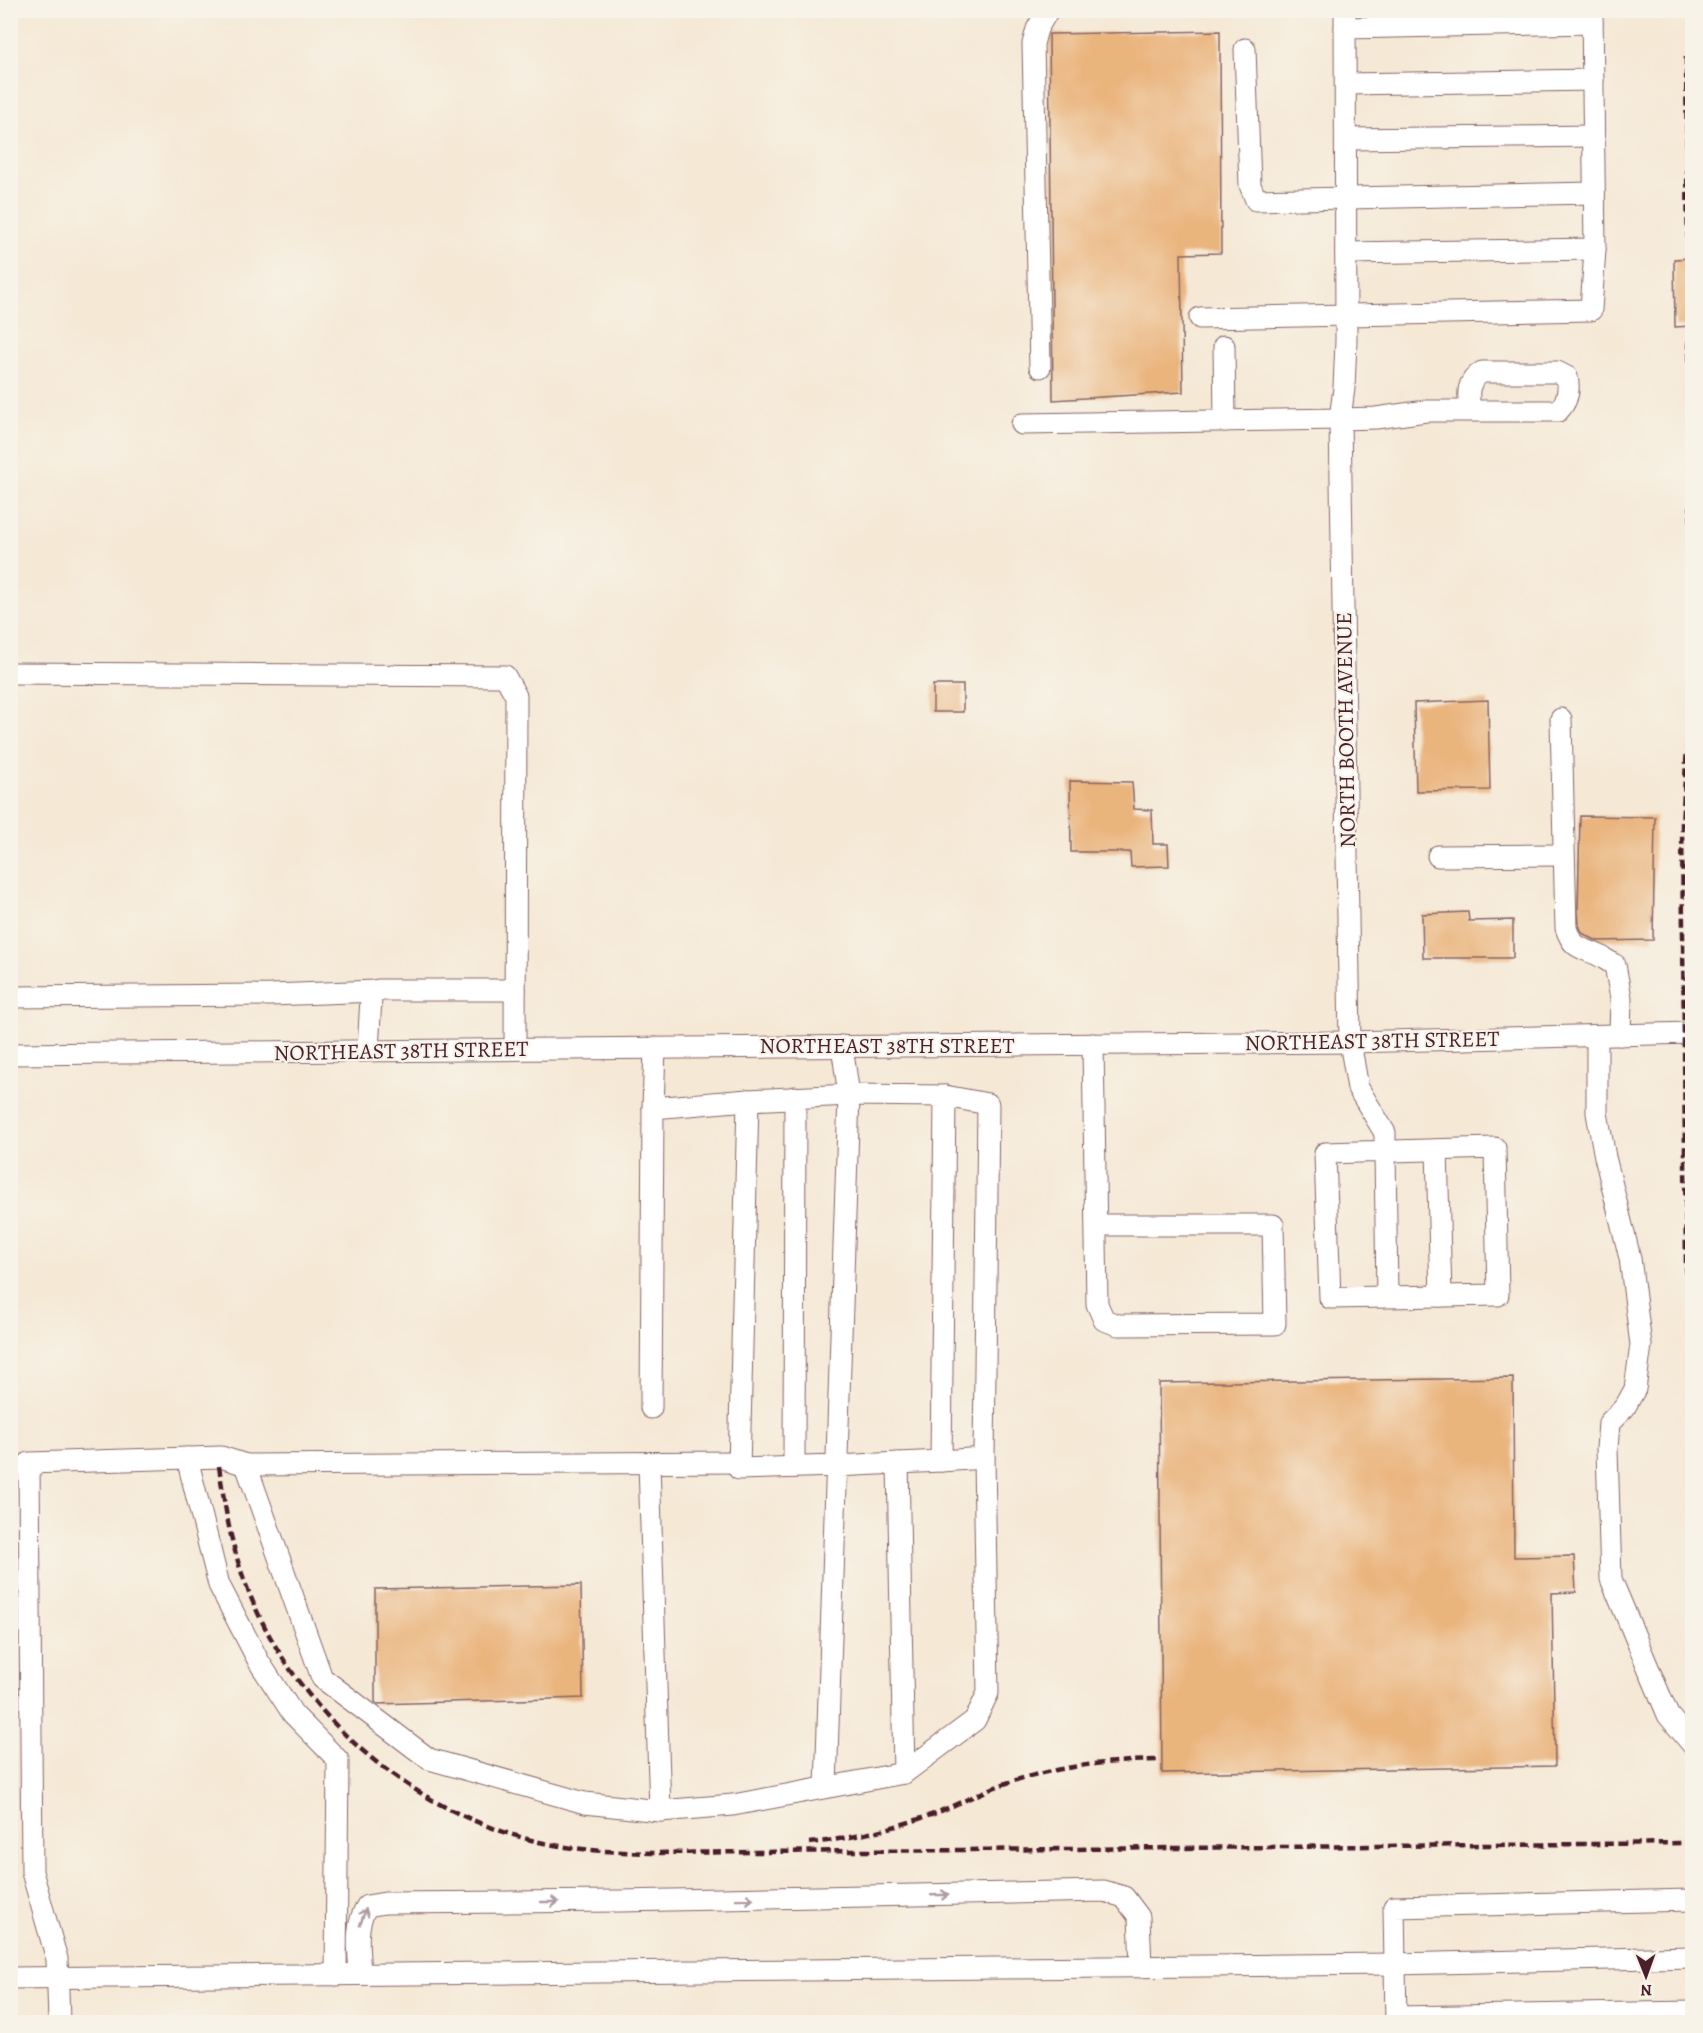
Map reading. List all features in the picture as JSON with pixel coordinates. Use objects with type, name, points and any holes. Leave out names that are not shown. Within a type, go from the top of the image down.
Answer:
[{"type":"street","points":[[1040,367],[1033,44],[1037,29],[1048,10]]},
{"type":"street","points":[[1200,318],[1591,310],[1595,249],[1592,16],[1345,19]]},
{"type":"street","name":"NORTH BOOTH AVENUE","points":[[1345,19],[1346,316],[1344,388],[1340,419],[1350,1042],[1358,1088],[1385,1133],[1387,1297]]},
{"type":"street","points":[[1245,49],[1250,185],[1256,200],[1594,194]]},
{"type":"street","points":[[1346,84],[1593,80]]},
{"type":"street","points":[[1346,139],[1593,136]]},
{"type":"street","points":[[1346,253],[1595,249]]},
{"type":"street","points":[[1224,346],[1225,421]]},
{"type":"street","points":[[1022,424],[1376,418],[1426,411],[1470,411]]},
{"type":"street","points":[[10,673],[505,676],[516,696],[515,1049]]},
{"type":"street","points":[[1561,719],[1566,928],[1570,940],[1579,949],[1598,955],[1615,965],[1621,998],[1620,1035]]},
{"type":"street","points":[[1438,856],[1564,855]]},
{"type":"street","points":[[10,997],[515,990]]},
{"type":"street","points":[[368,1050],[371,998],[372,992],[376,991]]},
{"type":"street","name":"NORTHEAST 38TH STREET","points":[[10,1054],[1350,1042],[1692,1033]]},
{"type":"street","points":[[1597,1036],[1597,1113],[1605,1157],[1630,1258],[1641,1345],[1635,1389],[1625,1407],[1609,1424],[1607,1449],[1611,1579],[1668,1715],[1692,1744]]},
{"type":"street","points":[[1093,1044],[1097,1304],[1104,1320],[1118,1325],[1275,1324],[1273,1225],[1096,1225]]},
{"type":"street","points":[[826,1787],[849,1095],[842,1046]]},
{"type":"street","points":[[651,1408],[655,1047]]},
{"type":"street","points":[[246,1465],[322,1678],[429,1759],[585,1803],[660,1811],[733,1805],[904,1773],[975,1720],[988,1693],[984,1458],[988,1104],[945,1096],[849,1095],[653,1108]]},
{"type":"street","points":[[941,1461],[945,1096]]},
{"type":"street","points":[[794,1467],[795,1097]]},
{"type":"street","points":[[748,1100],[739,1469],[984,1458]]},
{"type":"street","points":[[1495,1148],[1498,1295],[1330,1298],[1325,1153],[1437,1150],[1495,1148]]},
{"type":"street","points":[[1437,1150],[1441,1296]]},
{"type":"street","points":[[59,2022],[57,1959],[32,1872],[29,1462],[221,1457],[246,1465],[740,1462]]},
{"type":"street","points":[[188,1458],[219,1585],[259,1662],[293,1714],[338,1760],[336,1975]]},
{"type":"street","points":[[649,1463],[660,1811]]},
{"type":"street","points":[[898,1463],[904,1773]]},
{"type":"street","points":[[360,1974],[358,1933],[362,1914],[367,1906],[385,1903],[620,1902],[1104,1891],[1124,1897],[1139,1917],[1141,1967]]},
{"type":"street","points":[[1692,1900],[1394,1907],[1396,2020],[1692,2012]]},
{"type":"street","points":[[10,1978],[1395,1964],[1692,1957]]},
{"type":"building","points":[[1220,31],[1221,253],[1181,254],[1183,392],[1053,400],[1049,34]]},
{"type":"building","points":[[1692,258],[1692,326],[1675,327],[1674,259]]},
{"type":"building","points":[[933,685],[963,685],[963,712],[933,712]]},
{"type":"building","points":[[1488,700],[1490,790],[1416,791],[1414,703]]},
{"type":"building","points":[[1070,781],[1132,782],[1134,809],[1152,810],[1153,844],[1168,844],[1169,866],[1131,867],[1130,852],[1071,852]]},
{"type":"building","points":[[1580,816],[1655,817],[1653,940],[1597,941],[1582,933],[1578,911]]},
{"type":"building","points":[[1468,912],[1469,921],[1513,920],[1513,958],[1423,958],[1422,914]]},
{"type":"building","points":[[1513,1378],[1514,1557],[1574,1556],[1576,1592],[1552,1593],[1555,1766],[1162,1773],[1159,1383]]},
{"type":"building","points":[[581,1585],[583,1698],[377,1704],[375,1702],[375,1589]]},
{"type":"railway","points":[[1686,57],[1688,258]]},
{"type":"railway","points":[[1689,326],[1692,683]]},
{"type":"railway","points":[[1692,674],[1682,823],[1686,1267],[1692,1336]]},
{"type":"railway","points":[[219,1466],[232,1540],[253,1602],[278,1650],[308,1694],[345,1734],[386,1769],[431,1799],[480,1823],[531,1840],[591,1850],[653,1853],[1692,1843]]},
{"type":"railway","points":[[809,1843],[896,1826],[936,1813],[999,1786],[1047,1772],[1102,1763],[1159,1760]]}]
